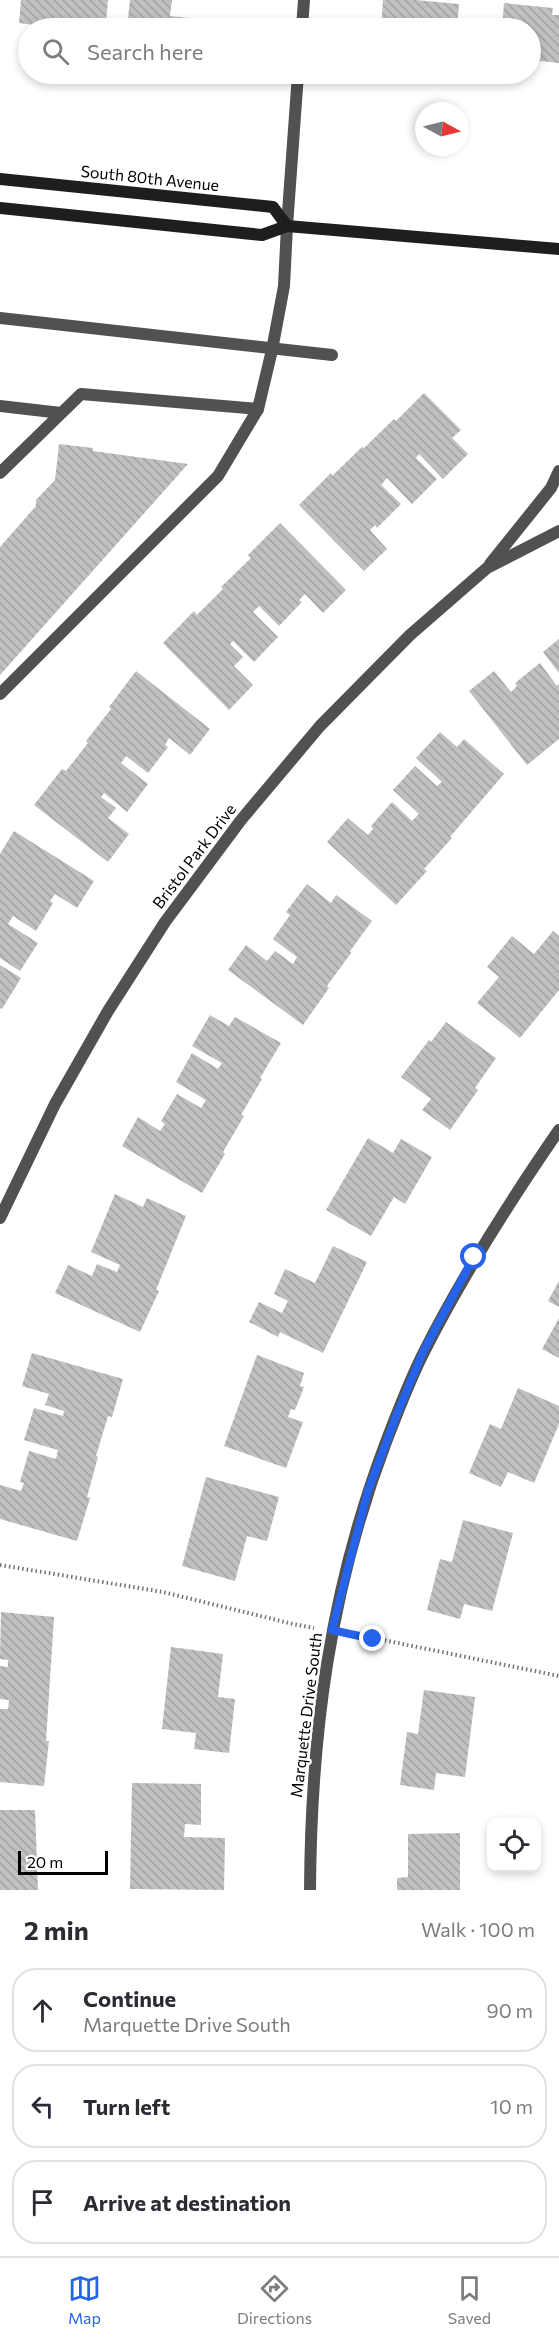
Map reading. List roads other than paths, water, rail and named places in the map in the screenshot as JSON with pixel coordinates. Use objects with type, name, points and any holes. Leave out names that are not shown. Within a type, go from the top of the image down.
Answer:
[{"type":"street","points":[[303,18],[304,0]]},
{"type":"street","points":[[0,694],[218,476],[258,409],[284,286],[297,84]]},
{"type":"street","name":"South 80th Avenue","points":[[0,179],[273,207],[287,226]]},
{"type":"street","points":[[0,208],[262,235],[287,226],[559,249]]},
{"type":"street","points":[[0,318],[332,355]]},
{"type":"street","points":[[0,473],[81,394],[258,409]]},
{"type":"street","points":[[0,406],[61,413]]},
{"type":"street","name":"Bristol Park Drive","points":[[0,1218],[55,1104],[108,1011],[165,922],[213,857],[320,726],[410,635],[487,568],[551,488],[559,471]]},
{"type":"street","name":"Bristol Park Drive","points":[[487,568],[559,531]]},
{"type":"street","name":"Marquette Drive South","points":[[310,1890],[314,1756],[332,1630],[368,1491],[423,1352],[474,1257],[559,1130]]}]
